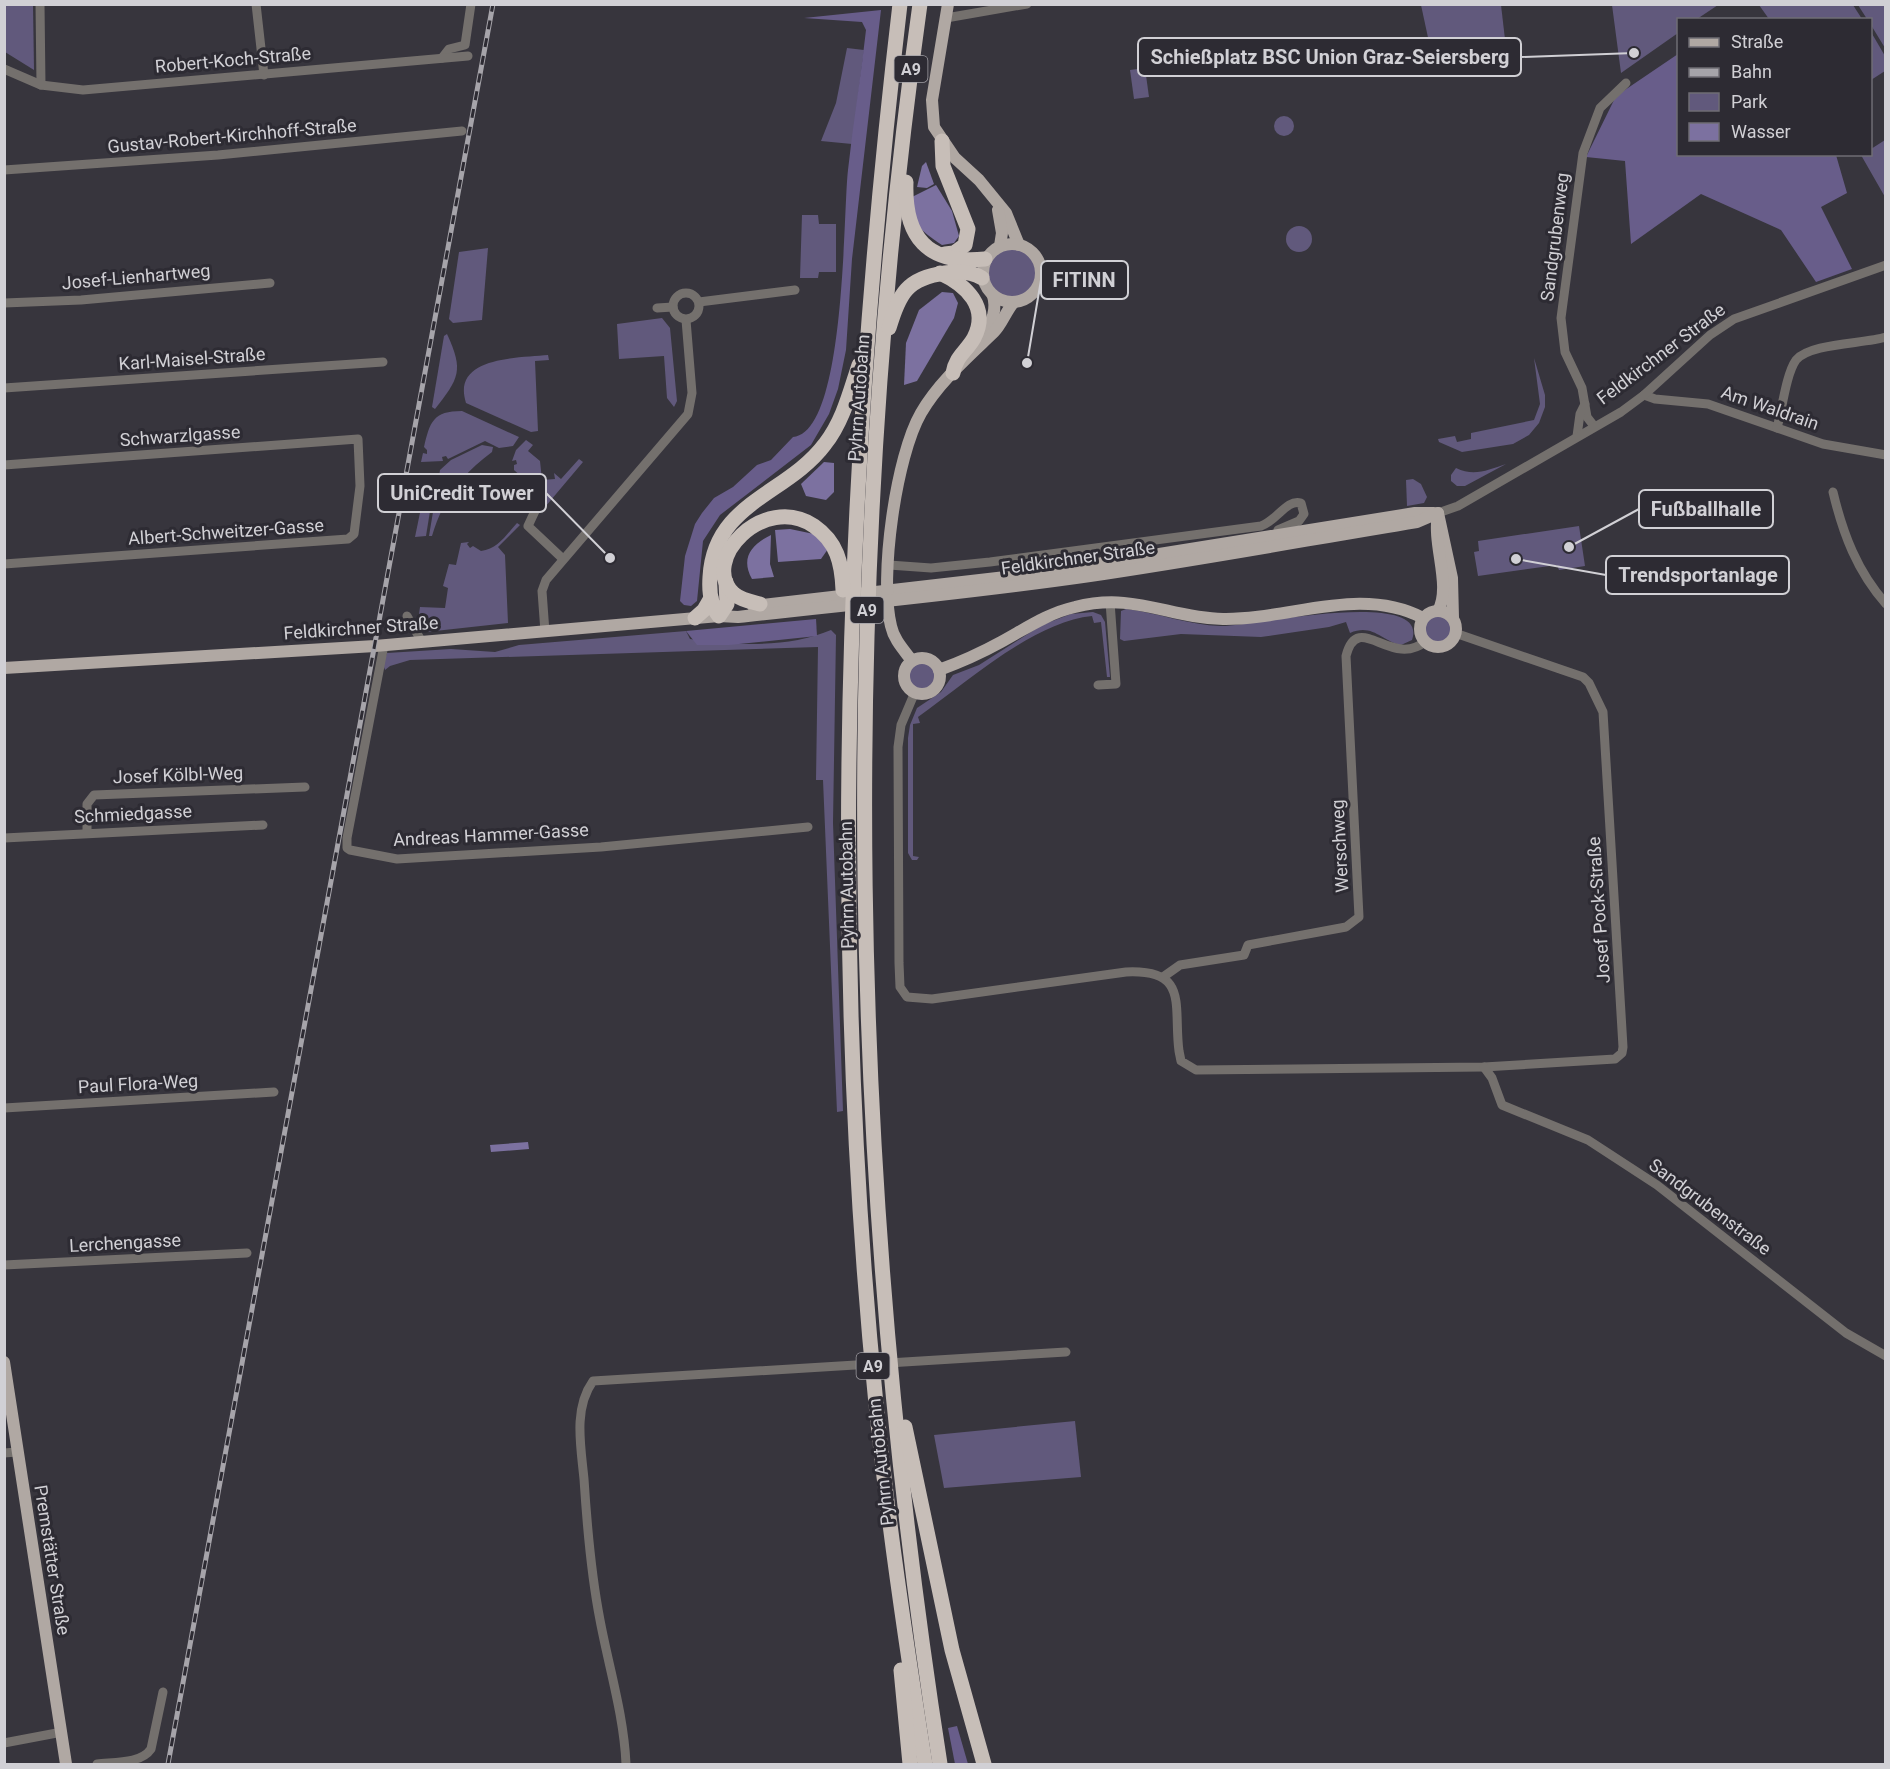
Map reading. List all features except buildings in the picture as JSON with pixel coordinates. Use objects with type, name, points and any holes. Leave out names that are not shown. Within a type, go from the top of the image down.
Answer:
[{"type":"highway","name":"Pyhrn Autobahn","points":[[900,4],[866,345],[851,624],[848,865],[855,1114],[875,1402],[898,1598],[925,1764]]},
{"type":"highway","name":"Pyhrn Autobahn","points":[[920,4],[893,216],[881,357],[870,530],[865,863],[873,1131],[892,1371],[908,1543],[939,1764]]},
{"type":"highway","points":[[905,134],[908,144],[907,215],[916,238],[942,254],[963,260],[985,260]]},
{"type":"highway","points":[[942,141],[943,166],[968,229],[965,245],[954,253],[942,254]]},
{"type":"highway","points":[[881,357],[897,303],[912,282],[930,274],[940,273],[965,272],[982,278]]},
{"type":"highway","points":[[940,273],[967,288],[974,298],[979,319],[973,339],[955,360],[953,373]]},
{"type":"highway","points":[[851,624],[844,609],[843,572],[837,553],[830,540],[808,522],[784,516],[750,526],[731,550],[725,569],[727,604],[719,616],[713,609],[711,598],[713,555],[724,531],[746,506],[808,464],[825,445],[837,426],[866,345]]},
{"type":"highway","points":[[726,582],[735,595],[760,604]]},
{"type":"highway","points":[[695,618],[704,610],[711,598]]},
{"type":"highway","points":[[892,1371],[950,1640],[984,1764]]},
{"type":"highway","points":[[898,1598],[899,1653],[910,1764]]},
{"type":"main road","points":[[912,661],[891,628],[889,565],[899,469],[904,452],[922,411],[953,373],[999,327],[1014,302],[1033,293],[1041,273],[1036,256],[1019,245],[1006,213],[979,180],[955,158],[934,127],[932,111],[948,4]]},
{"type":"main road","points":[[982,342],[993,318],[995,307],[993,296],[982,278],[985,260],[1000,246],[1002,233],[998,206]]},
{"type":"main road","points":[[1000,246],[1019,245]]},
{"type":"main road","points":[[993,296],[1014,302]]},
{"type":"main road","name":"Feldkirchner Straße","points":[[4,668],[384,645],[719,616],[738,617],[905,587],[1041,573],[1415,513],[1438,513]]},
{"type":"main road","points":[[1438,513],[1452,578],[1452,618],[1455,633],[1452,640],[1444,645],[1433,646],[1425,641],[1420,630],[1424,618],[1438,611],[1444,592],[1435,538],[1438,513]]},
{"type":"main road","name":"Feldkirchner Straße","points":[[719,616],[760,604],[906,600],[1090,576],[1417,522],[1438,513]]},
{"type":"main road","points":[[939,670],[962,662],[1053,614],[1076,606],[1110,602],[1145,604],[1221,619],[1373,603],[1405,610],[1424,618]]},
{"type":"main road","points":[[1438,611],[1452,618]]},
{"type":"main road","points":[[928,659],[939,670],[940,680],[934,689],[925,693],[915,692],[908,687],[904,676],[912,661],[928,659]]},
{"type":"main road","name":"Premstätter Straße","points":[[4,1362],[10,1452],[66,1764]]},
{"type":"street","points":[[40,4],[41,85]]},
{"type":"street","points":[[256,4],[264,75]]},
{"type":"street","points":[[442,58],[449,49],[465,45],[471,4]]},
{"type":"street","points":[[946,18],[1027,4]]},
{"type":"street","name":"Robert-Koch-Straße","points":[[4,69],[41,85],[83,90],[468,56]]},
{"type":"street","name":"Sandgrubenweg","points":[[1594,426],[1587,417],[1582,388],[1564,352],[1562,337],[1583,153],[1600,108],[1626,83]]},
{"type":"street","name":"Gustav-Robert-Kirchhoff-Straße","points":[[4,170],[218,155],[462,131]]},
{"type":"street","name":"Feldkirchner Straße","points":[[1438,513],[1458,506],[1644,395],[1703,340],[1734,319],[1886,265]]},
{"type":"street","name":"Josef-Lienhartweg","points":[[4,303],[81,300],[270,283]]},
{"type":"street","points":[[699,302],[795,290]]},
{"type":"street","points":[[686,293],[694,296],[699,302],[697,314],[686,320],[676,315],[673,307],[675,299],[686,293]]},
{"type":"street","points":[[657,308],[673,307]]},
{"type":"street","points":[[545,632],[542,591],[546,580],[688,414],[692,393],[686,320]]},
{"type":"street","points":[[1778,428],[1792,369],[1797,359],[1818,350],[1886,337]]},
{"type":"street","name":"Karl-Maisel-Straße","points":[[4,388],[383,362]]},
{"type":"street","name":"Am Waldrain","points":[[1644,395],[1655,399],[1708,404],[1823,444],[1886,455]]},
{"type":"street","points":[[1577,436],[1580,414],[1585,405]]},
{"type":"street","name":"Schwarzlgasse","points":[[4,465],[358,439]]},
{"type":"street","name":"Albert-Schweitzer-Gasse","points":[[4,564],[348,539],[354,534],[360,486],[358,439]]},
{"type":"street","points":[[1833,492],[1849,548],[1878,596],[1886,604]]},
{"type":"street","points":[[889,565],[931,568],[990,562],[1250,528],[1272,522],[1288,503],[1294,501],[1301,503],[1304,514],[1299,521],[1248,539]]},
{"type":"street","points":[[535,511],[528,526],[563,559]]},
{"type":"street","points":[[1098,685],[1116,684],[1110,602]]},
{"type":"street","points":[[407,616],[422,642]]},
{"type":"street","name":"Josef Pock-Straße","points":[[1163,977],[1172,985],[1177,998],[1177,1042],[1181,1061],[1196,1070],[1484,1067],[1606,1061],[1615,1059],[1622,1053],[1603,712],[1589,683],[1583,677],[1455,633]]},
{"type":"street","name":"Werschweg","points":[[1163,977],[1180,965],[1244,955],[1248,945],[1346,927],[1359,917],[1346,656],[1349,647],[1358,639],[1370,638],[1392,649],[1406,651],[1425,641]]},
{"type":"street","name":"Andreas Hammer-Gasse","points":[[384,645],[347,838],[347,848],[350,850],[398,859],[601,847],[808,827]]},
{"type":"street","points":[[915,692],[902,725],[898,747],[899,963],[900,987],[904,995],[918,1000],[932,999],[1126,972],[1149,972],[1163,977]]},
{"type":"street","name":"Josef Kölbl-Weg","points":[[87,833],[87,804],[89,798],[94,795],[305,787]]},
{"type":"street","name":"Schmiedgasse","points":[[4,838],[263,825]]},
{"type":"street","name":"Sandgrubenstraße","points":[[1484,1067],[1492,1078],[1502,1105],[1588,1140],[1657,1185],[1846,1334],[1886,1356]]},
{"type":"street","name":"Paul Flora-Weg","points":[[4,1108],[274,1092]]},
{"type":"street","name":"Lerchengasse","points":[[4,1265],[247,1253]]},
{"type":"street","points":[[626,1764],[624,1737],[600,1619],[592,1565],[580,1433],[584,1393],[593,1381],[1066,1352]]},
{"type":"street","points":[[98,1764],[135,1760],[148,1754],[163,1692]]},
{"type":"street","points":[[4,1743],[62,1732]]},
{"type":"green space","points":[[1612,4],[1718,5],[1698,18],[1677,18],[1677,34],[1621,73]]},
{"type":"green space","points":[[4,5],[33,5],[34,70],[5,52]]},
{"type":"green space","points":[[1421,5],[1501,5],[1508,65],[1435,70]]},
{"type":"green space","points":[[1759,5],[1853,5],[1861,18],[1768,18]]},
{"type":"green space","points":[[1858,5],[1885,5],[1885,48],[1872,27],[1872,18],[1866,18]]},
{"type":"green space","points":[[1872,34],[1885,56],[1885,71],[1872,79]]},
{"type":"green space","points":[[847,48],[864,50],[852,144],[821,141],[836,103]]},
{"type":"green space","points":[[1145,68],[1149,97],[1134,99],[1130,70]]},
{"type":"green space","points":[[1284,116],[1291,119],[1294,126],[1291,133],[1284,136],[1277,133],[1274,126],[1277,119]]},
{"type":"green space","points":[[1885,140],[1886,197],[1862,156],[1872,156],[1872,148]]},
{"type":"green space","points":[[802,215],[818,215],[819,224],[836,224],[836,272],[819,272],[818,278],[800,278]]},
{"type":"green space","points":[[1299,226],[1308,230],[1312,239],[1308,248],[1299,252],[1290,248],[1286,239],[1290,230]]},
{"type":"green space","points":[[488,248],[482,320],[453,323],[449,319],[459,252]]},
{"type":"green space","points":[[1007,249],[1017,249],[1032,259],[1036,273],[1035,282],[1026,293],[1017,297],[1007,297],[992,287],[988,278],[988,268],[998,253]]},
{"type":"green space","points":[[662,318],[670,328],[677,401],[674,407],[667,398],[664,356],[619,359],[617,324]]},
{"type":"green space","points":[[447,334],[456,357],[456,374],[454,381],[435,409],[432,407],[444,336]]},
{"type":"green space","points":[[548,355],[549,360],[535,361],[538,431],[531,432],[466,403],[464,388],[468,376],[478,368],[505,359]]},
{"type":"green space","points":[[1534,358],[1545,395],[1545,407],[1539,423],[1529,435],[1513,444],[1462,452],[1439,442],[1438,439],[1455,436],[1457,442],[1471,439],[1471,433],[1534,420],[1540,404]]},
{"type":"green space","points":[[462,411],[519,437],[513,446],[499,448],[485,441],[448,459],[446,456],[442,457],[443,461],[421,462],[423,453],[427,454],[424,447],[428,431],[434,420],[445,413]]},
{"type":"green space","points":[[526,440],[533,445],[528,451],[540,461],[542,480],[555,479],[554,473],[561,479],[579,459],[583,462],[540,513],[542,506],[539,494],[514,470],[514,465],[517,464],[516,460],[512,461],[516,450]]},
{"type":"green space","points":[[482,445],[493,447],[492,452],[454,489],[436,523],[432,536],[429,536],[440,470],[451,460]]},
{"type":"green space","points":[[1506,464],[1465,486],[1457,486],[1451,481],[1451,475],[1456,468],[1475,472]]},
{"type":"green space","points":[[1413,479],[1421,484],[1427,497],[1424,503],[1407,506],[1406,480]]},
{"type":"green space","points":[[422,503],[431,505],[426,536],[415,537]]},
{"type":"green space","points":[[517,523],[520,525],[498,547],[505,555],[508,623],[426,632],[425,626],[432,625],[431,619],[425,619],[424,614],[419,614],[420,607],[445,608],[448,588],[443,586],[449,564],[456,565],[461,543],[469,542],[467,544],[470,548],[473,546],[481,551],[487,550],[501,541]]},
{"type":"green space","points":[[1579,526],[1585,566],[1559,570],[1557,565],[1478,576],[1474,552],[1479,551],[1478,541]]},
{"type":"green space","points":[[1126,609],[1221,626],[1333,613],[1367,612],[1394,615],[1410,624],[1412,640],[1401,645],[1371,631],[1358,630],[1350,633],[1346,622],[1329,627],[1261,637],[1181,634],[1124,641],[1120,639],[1121,611]]},
{"type":"green space","points":[[1093,612],[1101,615],[1105,622],[1110,677],[1107,677],[1101,622],[1094,623],[1092,616],[1070,621],[1024,642],[1001,656],[918,717],[920,723],[913,724],[913,856],[919,857],[917,860],[912,860],[908,853],[908,738],[910,725],[917,708],[941,692],[953,675],[979,665],[1042,625],[1071,614]]},
{"type":"green space","points":[[1438,616],[1447,620],[1451,629],[1447,638],[1438,642],[1429,638],[1425,629],[1429,620]]},
{"type":"green space","points":[[831,630],[836,635],[833,823],[843,1111],[837,1112],[823,780],[816,780],[818,647],[410,660],[390,666],[385,670],[383,664],[387,653],[451,649],[495,652],[519,645],[686,631],[690,639],[761,644],[797,640]]},
{"type":"green space","points":[[922,663],[931,667],[935,676],[931,685],[922,689],[913,685],[909,676],[913,667]]},
{"type":"green space","points":[[1075,1421],[1081,1477],[944,1488],[934,1435]]},
{"type":"shaded area","points":[[881,10],[852,259],[846,350],[838,389],[829,414],[811,445],[720,515],[703,541],[697,601],[691,606],[684,605],[680,601],[685,556],[695,524],[714,498],[733,487],[757,465],[771,460],[793,437],[810,426],[823,400],[832,362],[842,272],[848,170],[866,30],[862,22],[804,18]]},
{"type":"shaded area","points":[[1677,55],[1677,156],[1836,156],[1847,193],[1821,207],[1852,269],[1816,282],[1781,230],[1701,194],[1631,244],[1625,161],[1586,157],[1616,96]]},
{"type":"shaded area","points":[[816,619],[817,636],[729,645],[697,645],[686,631]]},
{"type":"shaded area","points":[[957,1726],[968,1764],[955,1764],[948,1728]]},
{"type":"water","points":[[926,162],[934,184],[927,188],[917,187],[922,166]]},
{"type":"water","points":[[936,185],[952,211],[959,236],[954,243],[942,245],[927,235],[916,221],[912,197]]},
{"type":"water","points":[[942,292],[953,293],[958,303],[954,318],[917,381],[904,385],[906,343],[919,310]]},
{"type":"water","points":[[824,462],[834,463],[834,492],[826,500],[806,496],[801,484]]},
{"type":"water","points":[[790,529],[814,534],[828,549],[821,559],[778,562],[775,530]]},
{"type":"water","points":[[771,535],[770,564],[774,577],[752,579],[747,565],[750,552],[753,547]]},
{"type":"water","points":[[528,1142],[529,1149],[491,1152],[490,1145]]},
{"type":"railway","points":[[168,1764],[493,4]]},
{"type":"place","name":"Schießplatz BSC Union Graz-Seiersberg","points":[[1634,53]]},
{"type":"place","name":"FITINN","points":[[1027,363]]},
{"type":"place","name":"Fußballhalle","points":[[1569,547]]},
{"type":"place","name":"UniCredit Tower","points":[[610,558]]},
{"type":"place","name":"Trendsportanlage","points":[[1516,559]]}]
